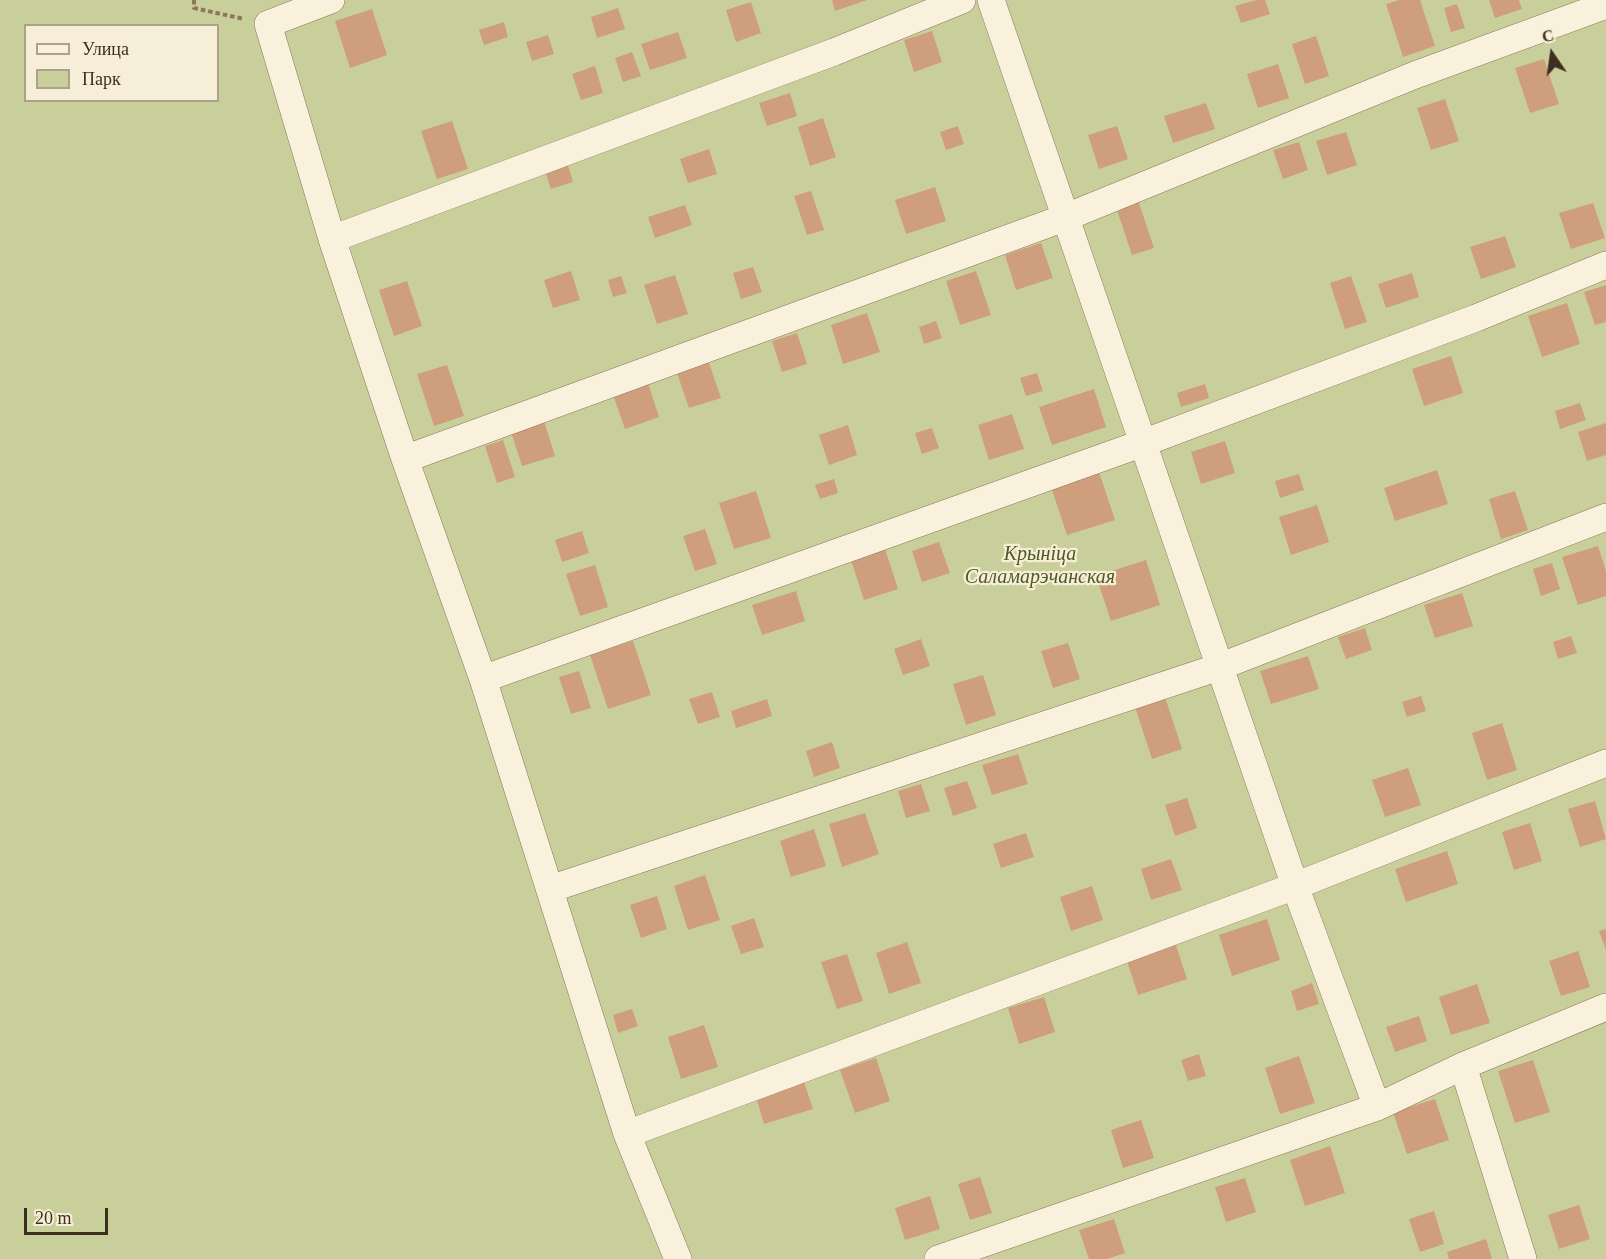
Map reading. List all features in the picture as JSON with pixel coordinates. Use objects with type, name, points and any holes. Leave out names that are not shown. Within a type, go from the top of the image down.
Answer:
[{"type":"lane","points":[[331,0],[268,24],[332,239],[405,459],[483,679],[627,1134],[678,1259]]},
{"type":"lane","points":[[332,239],[834,52],[962,0]]},
{"type":"lane","points":[[991,0],[1295,886],[1377,1107]]},
{"type":"lane","points":[[405,459],[1064,218],[1415,75],[1606,5]]},
{"type":"lane","points":[[483,679],[1143,443],[1476,318],[1606,264]]},
{"type":"lane","points":[[550,889],[1219,667],[1606,517]]},
{"type":"lane","points":[[627,1134],[1295,886],[1606,763]]},
{"type":"lane","points":[[938,1259],[1377,1107],[1463,1066],[1606,1007]]},
{"type":"lane","points":[[1463,1066],[1523,1259]]},
{"type":"path","points":[[194,0],[194,8],[268,24]]},
{"type":"green space","name":"Крыніца Саламарэчанская","points":[[0,0],[1606,0],[1606,1259],[0,1259]]},
{"type":"building","points":[[832,0],[867,0],[835,11]]},
{"type":"building","points":[[1265,0],[1270,14],[1241,23],[1235,6]]},
{"type":"building","points":[[1399,0],[1420,0],[1435,46],[1403,57],[1386,4]]},
{"type":"building","points":[[1489,0],[1519,0],[1522,9],[1495,18]]},
{"type":"building","points":[[751,2],[761,33],[736,42],[726,10]]},
{"type":"building","points":[[1457,4],[1465,28],[1451,32],[1444,8]]},
{"type":"building","points":[[618,8],[625,29],[597,38],[591,17]]},
{"type":"building","points":[[372,9],[387,55],[350,68],[335,21]]},
{"type":"building","points":[[504,22],[508,37],[484,45],[479,30]]},
{"type":"building","points":[[932,31],[942,62],[914,72],[904,40]]},
{"type":"building","points":[[678,32],[687,58],[650,70],[641,44]]},
{"type":"building","points":[[548,35],[554,54],[532,61],[526,42]]},
{"type":"building","points":[[1316,36],[1329,76],[1305,84],[1292,44]]},
{"type":"building","points":[[632,52],[641,76],[623,82],[615,58]]},
{"type":"building","points":[[1544,59],[1559,104],[1530,113],[1515,68]]},
{"type":"building","points":[[1278,64],[1289,98],[1258,108],[1247,74]]},
{"type":"building","points":[[595,66],[603,93],[581,100],[572,74]]},
{"type":"building","points":[[790,93],[797,116],[767,126],[759,103]]},
{"type":"building","points":[[1445,99],[1459,141],[1431,150],[1417,108]]},
{"type":"building","points":[[1206,103],[1215,129],[1173,143],[1164,116]]},
{"type":"building","points":[[823,118],[836,157],[810,166],[798,127]]},
{"type":"building","points":[[452,121],[468,169],[437,179],[421,131]]},
{"type":"building","points":[[958,126],[964,144],[946,150],[940,132]]},
{"type":"building","points":[[1117,126],[1128,159],[1099,169],[1088,135]]},
{"type":"building","points":[[1346,132],[1357,165],[1327,175],[1316,141]]},
{"type":"building","points":[[1299,142],[1308,170],[1283,179],[1273,150]]},
{"type":"building","points":[[709,149],[717,174],[688,183],[680,159]]},
{"type":"building","points":[[567,163],[573,182],[551,189],[545,171]]},
{"type":"building","points":[[935,187],[946,221],[906,234],[895,200]]},
{"type":"building","points":[[811,191],[824,230],[807,235],[794,196]]},
{"type":"building","points":[[1137,197],[1154,248],[1132,255],[1115,204]]},
{"type":"building","points":[[1593,203],[1605,238],[1571,249],[1559,213]]},
{"type":"building","points":[[685,205],[692,225],[655,238],[648,217]]},
{"type":"building","points":[[1505,236],[1516,267],[1481,279],[1470,247]]},
{"type":"building","points":[[1041,243],[1053,278],[1016,290],[1005,255]]},
{"type":"building","points":[[753,267],[762,292],[741,299],[733,273]]},
{"type":"building","points":[[571,271],[580,300],[553,308],[544,280]]},
{"type":"building","points":[[976,271],[991,315],[960,325],[946,281]]},
{"type":"building","points":[[1412,273],[1419,297],[1386,308],[1378,284]]},
{"type":"building","points":[[675,275],[688,314],[657,324],[644,285]]},
{"type":"building","points":[[621,276],[627,293],[613,297],[608,280]]},
{"type":"building","points":[[1351,276],[1367,322],[1345,329],[1330,283]]},
{"type":"building","points":[[407,281],[422,326],[394,336],[379,290]]},
{"type":"building","points":[[1606,285],[1606,322],[1595,325],[1584,292]]},
{"type":"building","points":[[1567,303],[1580,344],[1542,357],[1528,316]]},
{"type":"building","points":[[867,313],[880,352],[843,364],[831,325]]},
{"type":"building","points":[[936,321],[942,338],[924,344],[919,327]]},
{"type":"building","points":[[797,333],[807,364],[782,372],[772,341]]},
{"type":"building","points":[[1451,356],[1463,393],[1424,406],[1412,369]]},
{"type":"building","points":[[709,363],[721,398],[689,408],[677,373]]},
{"type":"building","points":[[447,365],[464,416],[434,426],[417,374]]},
{"type":"building","points":[[1037,373],[1043,391],[1026,396],[1020,378]]},
{"type":"building","points":[[647,380],[659,417],[625,429],[612,392]]},
{"type":"building","points":[[1205,384],[1209,398],[1181,407],[1177,393]]},
{"type":"building","points":[[1094,389],[1106,427],[1052,445],[1039,407]]},
{"type":"building","points":[[1580,403],[1586,420],[1560,429],[1555,411]]},
{"type":"building","points":[[1012,414],[1024,449],[989,460],[978,425]]},
{"type":"building","points":[[544,421],[555,456],[522,466],[511,432]]},
{"type":"building","points":[[1606,423],[1606,455],[1587,461],[1578,432]]},
{"type":"building","points":[[848,425],[857,455],[829,465],[819,435]]},
{"type":"building","points":[[932,428],[939,448],[922,454],[915,433]]},
{"type":"building","points":[[503,440],[515,477],[497,483],[485,446]]},
{"type":"building","points":[[1225,441],[1235,473],[1201,484],[1191,452]]},
{"type":"building","points":[[1437,470],[1448,504],[1395,521],[1384,488]]},
{"type":"building","points":[[1099,472],[1115,520],[1067,535],[1051,487]]},
{"type":"building","points":[[1299,474],[1304,490],[1280,498],[1275,481]]},
{"type":"building","points":[[834,479],[838,493],[820,499],[815,485]]},
{"type":"building","points":[[756,491],[771,538],[734,549],[719,503]]},
{"type":"building","points":[[1515,491],[1528,530],[1501,539],[1489,499]]},
{"type":"building","points":[[1317,505],[1329,542],[1291,555],[1279,517]]},
{"type":"building","points":[[705,529],[717,564],[695,571],[683,536]]},
{"type":"building","points":[[582,531],[589,553],[562,562],[555,540]]},
{"type":"building","points":[[939,542],[950,573],[922,582],[912,551]]},
{"type":"building","points":[[884,546],[898,589],[864,600],[850,557]]},
{"type":"building","points":[[1598,546],[1606,571],[1606,596],[1578,605],[1562,557]]},
{"type":"building","points":[[1146,560],[1160,605],[1111,621],[1096,576]]},
{"type":"building","points":[[1552,563],[1560,589],[1541,596],[1533,569]]},
{"type":"building","points":[[595,565],[608,607],[580,616],[566,574]]},
{"type":"building","points":[[796,591],[805,621],[762,635],[752,605]]},
{"type":"building","points":[[1462,593],[1473,626],[1435,638],[1424,605]]},
{"type":"building","points":[[1365,628],[1372,650],[1346,659],[1338,637]]},
{"type":"building","points":[[1571,636],[1577,653],[1558,659],[1553,642]]},
{"type":"building","points":[[921,639],[930,666],[903,675],[894,649]]},
{"type":"building","points":[[633,641],[651,695],[608,709],[590,655]]},
{"type":"building","points":[[1068,643],[1080,679],[1053,688],[1041,651]]},
{"type":"building","points":[[1308,656],[1319,689],[1271,704],[1260,671]]},
{"type":"building","points":[[579,671],[591,708],[571,714],[559,677]]},
{"type":"building","points":[[983,675],[996,715],[966,725],[953,684]]},
{"type":"building","points":[[712,692],[720,717],[698,724],[689,699]]},
{"type":"building","points":[[1421,696],[1426,711],[1407,717],[1402,702]]},
{"type":"building","points":[[1165,697],[1182,749],[1152,759],[1135,707]]},
{"type":"building","points":[[767,699],[772,716],[736,728],[731,711]]},
{"type":"building","points":[[1502,723],[1517,770],[1487,780],[1472,733]]},
{"type":"building","points":[[832,742],[840,768],[814,777],[806,751]]},
{"type":"building","points":[[1018,754],[1028,784],[992,795],[982,765]]},
{"type":"building","points":[[1408,768],[1421,805],[1385,817],[1372,780]]},
{"type":"building","points":[[967,781],[977,808],[953,816],[944,788]]},
{"type":"building","points":[[921,784],[930,811],[906,818],[898,791]]},
{"type":"building","points":[[1187,798],[1197,828],[1175,836],[1165,805]]},
{"type":"building","points":[[1595,801],[1606,839],[1580,847],[1568,809]]},
{"type":"building","points":[[865,813],[879,854],[842,867],[829,824]]},
{"type":"building","points":[[1530,823],[1542,861],[1514,870],[1502,832]]},
{"type":"building","points":[[814,829],[826,866],[791,877],[780,841]]},
{"type":"building","points":[[1026,833],[1034,857],[1001,868],[993,844]]},
{"type":"building","points":[[1447,851],[1458,884],[1406,902],[1395,869]]},
{"type":"building","points":[[1171,859],[1182,890],[1151,900],[1141,869]]},
{"type":"building","points":[[705,875],[720,920],[688,930],[674,886]]},
{"type":"building","points":[[1092,886],[1103,920],[1071,931],[1060,897]]},
{"type":"building","points":[[657,896],[667,929],[641,938],[630,905]]},
{"type":"building","points":[[754,918],[764,947],[741,954],[731,926]]},
{"type":"building","points":[[1267,919],[1280,960],[1232,976],[1219,935]]},
{"type":"building","points":[[1606,929],[1606,950],[1599,931]]},
{"type":"building","points":[[907,942],[921,983],[889,994],[876,953]]},
{"type":"building","points":[[1176,945],[1187,979],[1138,995],[1127,961]]},
{"type":"building","points":[[1578,951],[1590,987],[1561,996],[1549,961]]},
{"type":"building","points":[[847,954],[863,1001],[837,1009],[821,962]]},
{"type":"building","points":[[1312,983],[1319,1004],[1297,1011],[1291,991]]},
{"type":"building","points":[[1477,984],[1490,1023],[1451,1035],[1439,997]]},
{"type":"building","points":[[1044,997],[1055,1032],[1019,1044],[1008,1008]]},
{"type":"building","points":[[632,1009],[638,1026],[618,1033],[613,1015]]},
{"type":"building","points":[[1419,1016],[1427,1041],[1395,1052],[1386,1027]]},
{"type":"building","points":[[704,1025],[718,1067],[681,1079],[668,1037]]},
{"type":"building","points":[[1199,1054],[1206,1076],[1188,1081],[1181,1060]]},
{"type":"building","points":[[1299,1056],[1315,1103],[1280,1114],[1265,1068]]},
{"type":"building","points":[[876,1058],[890,1101],[855,1113],[840,1070]]},
{"type":"building","points":[[1533,1060],[1550,1112],[1515,1123],[1498,1071]]},
{"type":"building","points":[[804,1082],[813,1109],[764,1124],[756,1097]]},
{"type":"building","points":[[1435,1099],[1449,1140],[1407,1154],[1393,1112]]},
{"type":"building","points":[[1141,1120],[1154,1158],[1123,1168],[1111,1130]]},
{"type":"building","points":[[1330,1146],[1345,1193],[1305,1206],[1290,1160]]},
{"type":"building","points":[[980,1177],[992,1213],[970,1220],[958,1184]]},
{"type":"building","points":[[1245,1178],[1256,1212],[1226,1222],[1215,1187]]},
{"type":"building","points":[[930,1196],[940,1229],[905,1240],[895,1208]]},
{"type":"building","points":[[1579,1205],[1590,1239],[1559,1249],[1548,1215]]},
{"type":"building","points":[[1434,1211],[1444,1244],[1420,1252],[1409,1219]]},
{"type":"building","points":[[1114,1219],[1125,1253],[1107,1259],[1089,1259],[1079,1230]]},
{"type":"building","points":[[1486,1239],[1492,1259],[1449,1259],[1447,1252]]}]
